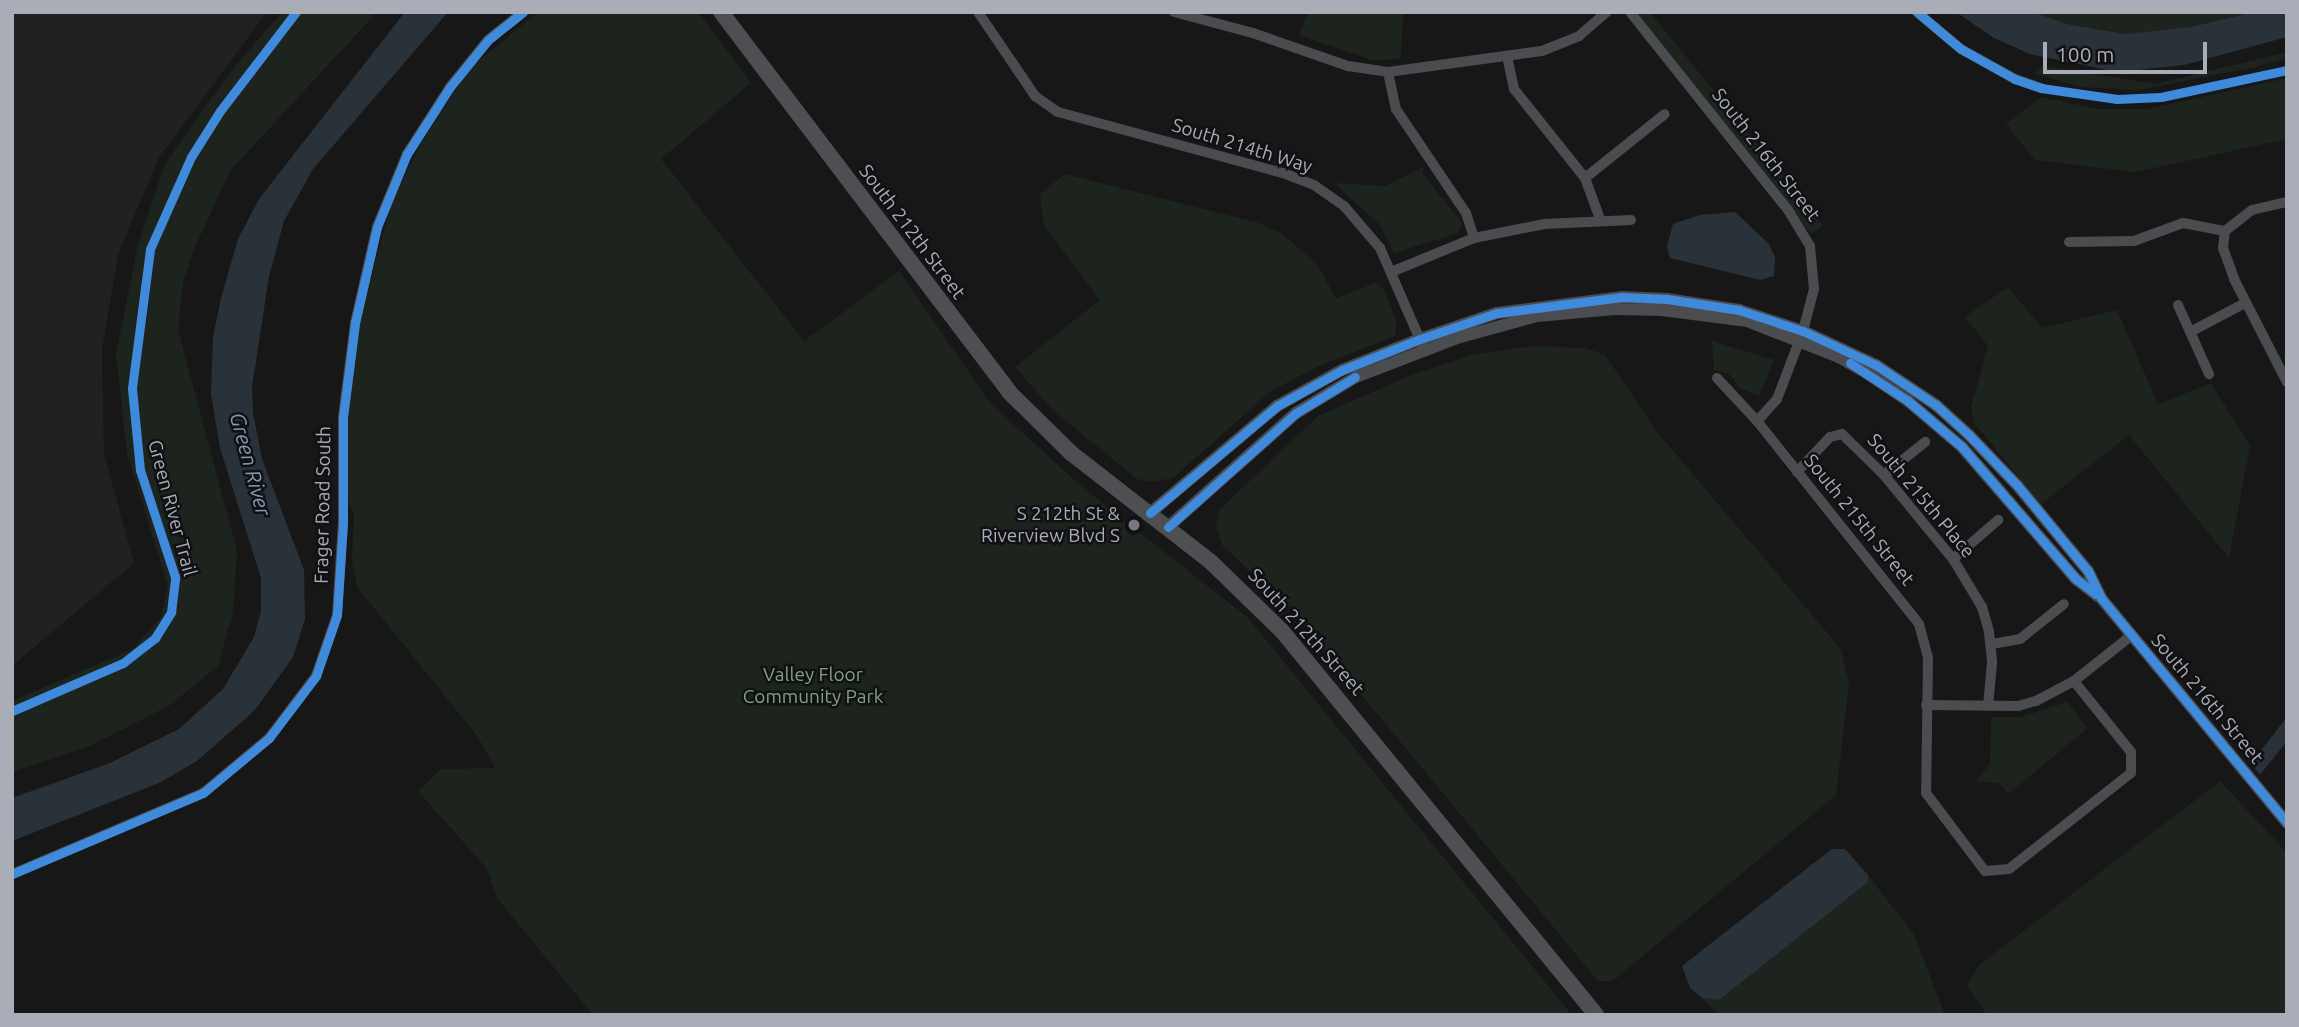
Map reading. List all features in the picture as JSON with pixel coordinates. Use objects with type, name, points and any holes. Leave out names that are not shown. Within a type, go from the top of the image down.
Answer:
[{"type":"main road","name":"South 212th Street","points":[[721,12],[1009,392],[1071,453],[1168,527],[1246,593],[1282,631],[1596,1015]]},
{"type":"street","name":"Frager Road South","points":[[12,874],[201,794],[269,738],[316,676],[337,615],[343,523],[343,417],[355,323],[377,227],[407,154],[450,86],[488,40],[523,12]]},
{"type":"street","name":"South 214th Way","points":[[978,12],[1035,96],[1046,105],[1314,185],[1363,226],[1391,272],[1422,345]]},
{"type":"street","points":[[1174,12],[1253,33],[1348,66],[1388,72],[1507,56],[1565,44],[1607,12]]},
{"type":"street","name":"South 216th Street","points":[[1630,12],[1805,234],[1814,262],[1814,289],[1801,336],[1777,399],[1757,421]]},
{"type":"street","points":[[1917,12],[1961,49],[2015,79],[2041,88]]},
{"type":"street","points":[[1507,56],[1514,89],[1585,178],[1600,219]]},
{"type":"street","points":[[1388,72],[1396,109],[1466,213],[1474,238]]},
{"type":"street","points":[[1585,178],[1665,114]]},
{"type":"street","points":[[2069,242],[2134,241],[2183,223],[2225,230],[2252,210],[2287,202]]},
{"type":"street","points":[[1391,272],[1474,238],[1545,224],[1600,219],[1630,220]]},
{"type":"street","points":[[2225,230],[2227,261],[2245,303],[2287,382]]},
{"type":"street","points":[[2190,332],[2245,303]]},
{"type":"street","points":[[2178,304],[2210,374]]},
{"type":"street","name":"South 216th Street","points":[[1422,345],[1537,316],[1615,309],[1725,316],[1801,336],[1865,372],[1965,441],[2076,579],[2101,598],[2287,822]]},
{"type":"street","points":[[1150,513],[1277,406],[1342,370],[1422,345]]},
{"type":"street","points":[[1168,527],[1317,397],[1422,345]]},
{"type":"street","name":"South 215th Street","points":[[1717,378],[1757,421],[1919,624],[1928,657],[1926,793],[1985,871],[1993,873],[2009,869],[2128,778],[2134,763],[2131,752],[2074,681]]},
{"type":"street","name":"South 215th Place","points":[[1797,472],[1830,437],[1842,434],[1884,475],[1953,559],[1982,607],[1992,645],[1988,706]]},
{"type":"street","points":[[1884,475],[1925,442]]},
{"type":"street","points":[[1953,559],[1998,520]]},
{"type":"street","points":[[1992,645],[2020,639],[2064,604]]},
{"type":"street","points":[[1926,705],[2018,706],[2074,681],[2132,635]]},
{"type":"shaded area","points":[[12,12],[267,12],[159,157],[118,255],[102,349],[104,454],[134,563],[12,666]]},
{"type":"green space","points":[[282,12],[377,12],[230,171],[194,249],[183,282],[178,330],[237,551],[233,612],[218,666],[170,705],[90,746],[12,772],[12,701],[133,649],[161,617],[168,587],[127,453],[116,354],[138,245],[165,164],[230,72]]},
{"type":"green space","name":"Valley Floor Community Park","points":[[538,12],[698,12],[751,83],[661,159],[804,341],[899,271],[991,404],[1081,486],[1248,618],[1572,1015],[593,1015],[497,898],[487,869],[418,791],[441,769],[495,768],[478,737],[358,588],[352,561],[354,516],[346,494],[346,423],[354,339],[392,202],[422,142],[469,69]]},
{"type":"green space","points":[[1308,12],[1403,12],[1401,59],[1372,60],[1299,35]]},
{"type":"green space","points":[[1631,12],[1650,12],[1823,226],[1811,234]]},
{"type":"green space","points":[[2033,12],[2254,12],[2191,27],[2125,34],[2067,24]]},
{"type":"green space","points":[[2287,52],[2287,58],[2255,67],[2138,90],[2081,87],[2033,73],[2042,66],[2156,84]]},
{"type":"green space","points":[[2287,78],[2287,139],[2136,172],[2035,160],[2006,124],[2041,97],[2097,109],[2148,109]]},
{"type":"green space","points":[[1423,167],[1423,174],[1462,223],[1458,233],[1394,253],[1379,224],[1334,183],[1386,186]]},
{"type":"green space","points":[[1065,174],[1259,223],[1281,233],[1316,263],[1336,298],[1376,283],[1384,290],[1397,324],[1395,336],[1318,366],[1270,392],[1173,478],[1150,482],[1137,479],[1053,410],[1015,367],[1100,300],[1044,226],[1040,194]]},
{"type":"green space","points":[[2008,287],[2042,328],[2117,310],[2158,404],[2211,383],[2250,446],[2229,558],[2129,435],[2041,504],[1975,424],[1971,408],[1988,346],[1965,317]]},
{"type":"green space","points":[[1712,341],[1774,360],[1759,396],[1740,388],[1729,374],[1714,370]]},
{"type":"green space","points":[[1533,346],[1586,348],[1605,355],[1658,433],[1841,649],[1849,684],[1836,795],[1613,981],[1598,981],[1290,608],[1222,545],[1216,526],[1219,510],[1318,416],[1407,377],[1472,355]]},
{"type":"green space","points":[[2067,702],[2088,728],[2008,794],[1999,783],[1976,781],[1990,764],[1991,717],[2021,717]]},
{"type":"green space","points":[[2220,781],[2287,853],[2287,1015],[1987,1015],[1967,986],[1979,965]]},
{"type":"green space","points":[[1868,875],[1914,935],[1945,1015],[1720,1015],[1702,998],[1719,1000],[1868,882]]},
{"type":"water","name":"Green River","points":[[405,12],[448,12],[313,169],[284,221],[269,276],[252,387],[253,413],[262,459],[304,570],[305,619],[293,657],[255,710],[197,761],[159,783],[12,841],[12,798],[110,763],[179,729],[223,689],[254,637],[261,611],[261,578],[220,448],[211,394],[213,337],[221,298],[238,239],[259,199]]},
{"type":"water","points":[[1956,12],[2033,12],[2067,24],[2125,34],[2191,27],[2254,12],[2287,12],[2287,37],[2184,65],[2118,72],[2030,54],[1994,38]]},
{"type":"water","points":[[1735,212],[1768,243],[1775,257],[1774,276],[1760,280],[1670,258],[1667,246],[1673,224],[1700,215]]},
{"type":"water","points":[[2287,717],[2287,741],[2260,775],[2251,763]]},
{"type":"water","points":[[1832,849],[1845,849],[1868,875],[1868,882],[1719,1000],[1702,998],[1690,988],[1682,966]]},
{"type":"cycle path","name":"Green River Trail","points":[[12,711],[123,663],[155,638],[171,612],[175,577],[140,470],[132,388],[150,249],[191,157],[220,111],[296,12]]},
{"type":"cycle path","points":[[12,874],[203,793],[269,738],[316,676],[337,615],[343,523],[343,417],[355,323],[377,227],[407,154],[450,87],[488,40],[523,12]]},
{"type":"cycle path","points":[[1917,12],[1961,49],[2015,79],[2041,88],[2117,99],[2161,97],[2287,70]]},
{"type":"cycle path","points":[[1150,513],[1277,406],[1342,370],[1420,339],[1497,313],[1622,297],[1667,299],[1739,310],[1803,331],[1876,365],[1936,405],[1969,435],[2017,485],[2088,571],[2101,598],[2287,823]]},
{"type":"cycle path","points":[[1850,363],[1908,401],[1962,447],[2076,579],[2096,594]]},
{"type":"cycle path","points":[[1168,527],[1296,413],[1355,377]]},
{"type":"place","name":"S 212th St & Riverview Blvd S","points":[[1134,525]]}]
